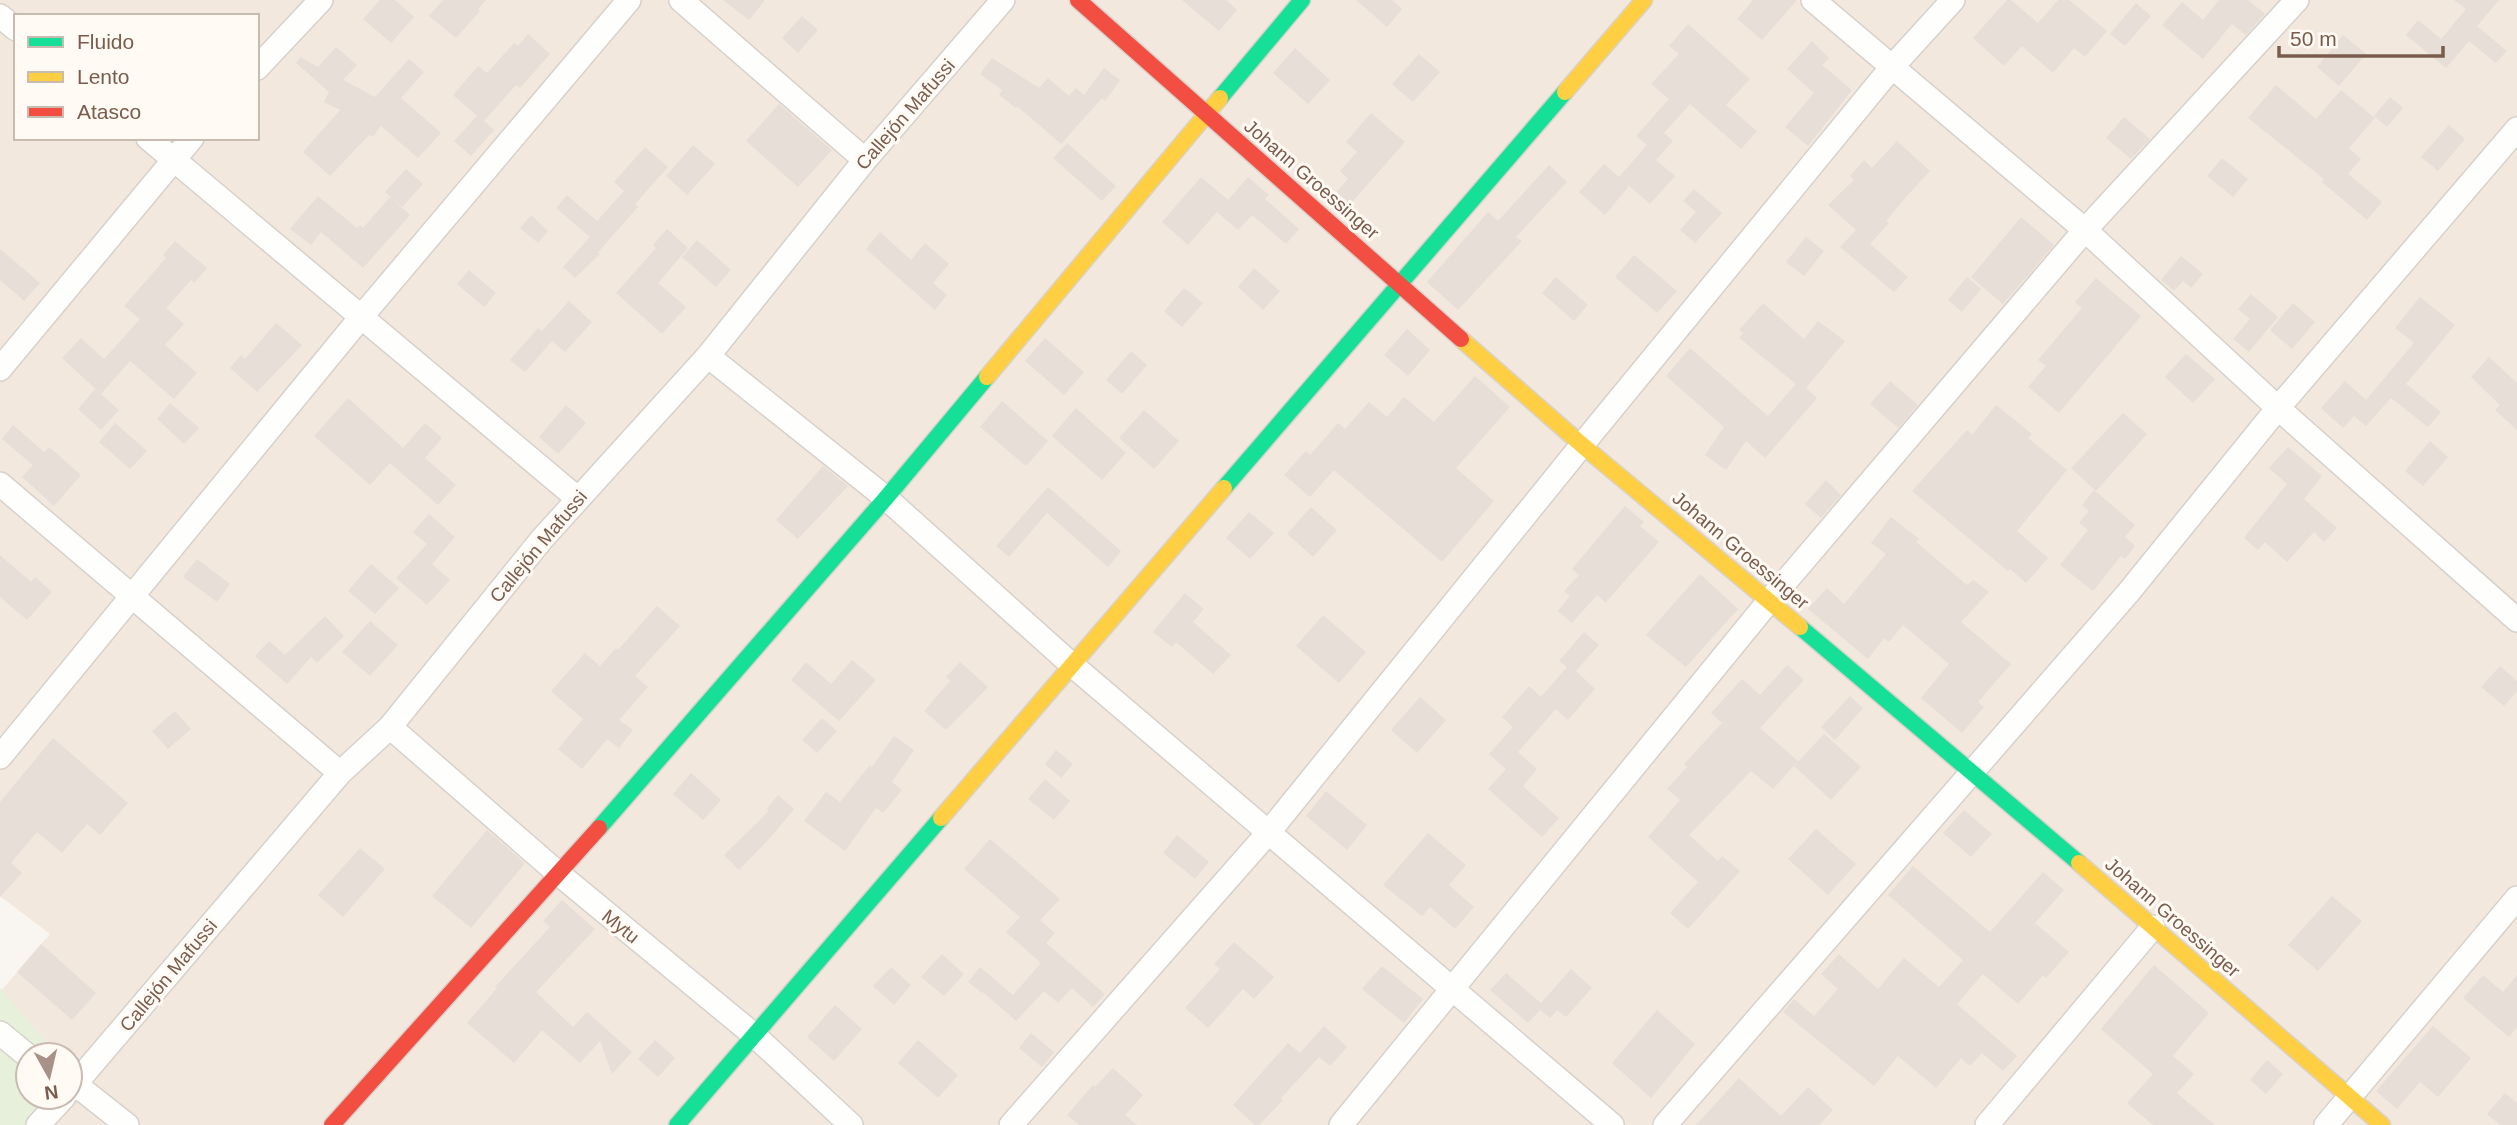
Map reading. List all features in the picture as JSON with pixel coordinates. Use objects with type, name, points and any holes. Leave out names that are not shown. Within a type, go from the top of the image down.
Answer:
[{"type":"street","points":[[259,66],[321,0]]},
{"type":"street","points":[[0,757],[362,316],[629,0]]},
{"type":"street","points":[[681,0],[864,160]]},
{"type":"street","name":"Callejón Mafussi","points":[[84,1072],[340,773],[390,727],[577,498],[708,356],[864,160],[1003,0]]},
{"type":"street","name":"Johann Groessinger","points":[[1078,0],[1582,444],[1973,772],[2382,1125]]},
{"type":"street","points":[[332,1125],[559,874],[886,498],[1301,0]]},
{"type":"street","points":[[677,1125],[1644,0]]},
{"type":"street","points":[[1813,0],[2085,230],[2278,408],[2517,620]]},
{"type":"street","points":[[1012,1125],[1268,833],[1582,444],[1892,67],[1953,0]]},
{"type":"street","points":[[1341,1125],[1769,601],[2085,230],[2297,0]]},
{"type":"street","points":[[0,16],[14,27]]},
{"type":"street","points":[[1665,1125],[2128,593],[2278,408],[2517,128]]},
{"type":"street","points":[[150,140],[577,498]]},
{"type":"street","points":[[0,369],[190,140]]},
{"type":"street","points":[[708,356],[886,498],[1071,664],[1612,1125]]},
{"type":"street","points":[[0,484],[340,773]]},
{"type":"street","name":"Mytu","points":[[390,727],[559,874],[754,1035],[851,1125]]},
{"type":"street","points":[[2326,1125],[2517,898]]},
{"type":"street","points":[[1987,1125],[2153,927]]},
{"type":"street","points":[[0,1033],[14,1044]]},
{"type":"street","points":[[84,1097],[127,1125]]},
{"type":"street","name":"Callejón Mafussi","points":[[38,1125],[50,1111]]},
{"type":"shaded area","points":[[0,0],[2517,0],[2517,1125],[0,1125],[0,992],[50,934],[0,896]]},
{"type":"green space","points":[[0,988],[46,1041],[14,1041],[14,1111],[42,1111],[34,1125],[0,1125]]},
{"type":"building","points":[[380,0],[395,0],[414,17],[391,43],[363,19]]},
{"type":"building","points":[[443,0],[486,0],[478,9],[480,11],[456,38],[429,16]]},
{"type":"building","points":[[723,0],[765,0],[749,20]]},
{"type":"building","points":[[1182,0],[1226,0],[1237,10],[1219,31]]},
{"type":"building","points":[[1356,0],[1392,0],[1402,9],[1387,27]]},
{"type":"building","points":[[1753,0],[1797,0],[1762,40],[1737,19]]},
{"type":"building","points":[[2007,0],[2011,0],[2038,23],[2058,0],[2069,0],[2107,31],[2085,57],[2074,48],[2053,73],[2022,46],[2004,66],[1973,38]]},
{"type":"building","points":[[2219,0],[2248,0],[2265,14],[2246,35],[2232,24],[2203,59],[2162,25],[2182,2],[2203,20]]},
{"type":"building","points":[[2454,0],[2499,0],[2477,26],[2507,51],[2496,63],[2469,41],[2446,68],[2406,35],[2418,20],[2441,39],[2466,9]]},
{"type":"building","points":[[2136,3],[2151,16],[2125,46],[2110,34]]},
{"type":"building","points":[[802,16],[818,30],[798,53],[782,38]]},
{"type":"building","points":[[1688,24],[1750,79],[1726,105],[1757,131],[1741,149],[1690,104],[1664,133],[1673,141],[1656,160],[1675,176],[1650,204],[1619,177],[1647,145],[1636,136],[1669,99],[1651,84],[1679,54],[1669,46]]},
{"type":"building","points":[[528,34],[550,54],[520,88],[516,85],[484,121],[494,130],[471,156],[454,141],[477,116],[482,120],[453,95],[478,66],[487,73],[514,43],[518,46]]},
{"type":"building","points":[[2343,35],[2366,54],[2339,86],[2317,67]]},
{"type":"building","points":[[1812,41],[1829,58],[1822,65],[1852,90],[1808,146],[1785,127],[1814,93],[1787,69]]},
{"type":"building","points":[[336,47],[357,65],[343,80],[375,97],[409,59],[424,72],[401,98],[441,133],[418,158],[381,126],[373,137],[369,135],[330,176],[303,152],[340,110],[324,102],[329,92],[296,63],[300,57],[318,67]]},
{"type":"building","points":[[1295,48],[1330,80],[1308,104],[1273,73]]},
{"type":"building","points":[[1419,54],[1440,72],[1413,102],[1392,84]]},
{"type":"building","points":[[992,58],[1039,88],[1048,78],[1069,96],[1076,88],[1084,95],[1104,68],[1120,80],[1105,101],[1102,98],[1061,144],[1017,106],[1016,108],[999,95],[1002,90],[980,74]]},
{"type":"building","points":[[2276,85],[2316,119],[2341,90],[2375,118],[2349,148],[2361,159],[2348,174],[2382,202],[2367,220],[2322,182],[2324,179],[2248,118]]},
{"type":"building","points":[[2390,97],[2403,108],[2387,127],[2374,116]]},
{"type":"building","points":[[779,104],[832,150],[798,187],[746,141]]},
{"type":"building","points":[[1371,113],[1405,142],[1345,210],[1331,198],[1348,179],[1340,171],[1357,152],[1346,142]]},
{"type":"building","points":[[2124,117],[2150,139],[2131,159],[2106,138]]},
{"type":"building","points":[[2449,125],[2465,139],[2438,171],[2421,157]]},
{"type":"building","points":[[1897,141],[1930,171],[1886,221],[1889,223],[1870,244],[1908,277],[1894,292],[1840,247],[1856,230],[1828,205],[1854,180],[1850,176],[1864,160],[1872,168]]},
{"type":"building","points":[[1067,143],[1116,186],[1102,201],[1053,158]]},
{"type":"building","points":[[693,145],[715,164],[687,195],[666,176]]},
{"type":"building","points":[[645,147],[668,167],[635,204],[638,207],[598,252],[600,254],[575,278],[563,267],[590,237],[556,208],[567,195],[597,221],[624,191],[614,182]]},
{"type":"building","points":[[2222,158],[2248,179],[2233,197],[2207,176]]},
{"type":"building","points":[[1604,164],[1629,186],[1605,215],[1579,192]]},
{"type":"building","points":[[1549,165],[1567,182],[1516,237],[1522,241],[1458,310],[1427,282],[1488,212],[1498,221]]},
{"type":"building","points":[[406,169],[423,184],[402,207],[385,192]]},
{"type":"building","points":[[1201,177],[1228,200],[1248,177],[1269,195],[1265,199],[1299,229],[1286,244],[1252,215],[1238,230],[1217,212],[1188,245],[1162,222]]},
{"type":"building","points":[[1694,189],[1722,213],[1695,243],[1680,230],[1696,212],[1683,201]]},
{"type":"building","points":[[318,196],[357,228],[360,225],[363,228],[390,197],[410,215],[363,268],[321,232],[311,245],[290,229]]},
{"type":"building","points":[[531,215],[548,231],[538,243],[520,228]]},
{"type":"building","points":[[2021,217],[2054,245],[2003,304],[1971,277]]},
{"type":"building","points":[[667,229],[688,248],[658,283],[686,307],[662,334],[616,293],[656,248],[653,245]]},
{"type":"building","points":[[880,232],[911,260],[925,243],[949,264],[933,283],[947,295],[935,310],[866,249]]},
{"type":"building","points":[[1806,237],[1824,251],[1804,276],[1786,262]]},
{"type":"building","points":[[697,240],[731,270],[716,287],[682,257]]},
{"type":"building","points":[[175,241],[207,268],[194,283],[191,280],[166,308],[184,324],[165,345],[197,373],[174,399],[130,361],[101,394],[62,358],[81,338],[104,359],[140,319],[124,306],[166,258],[163,255]]},
{"type":"building","points":[[0,249],[40,283],[24,301],[0,280]]},
{"type":"building","points":[[1634,255],[1677,291],[1657,313],[1615,277]]},
{"type":"building","points":[[2181,256],[2203,274],[2191,288],[2183,281],[2174,291],[2161,280]]},
{"type":"building","points":[[1254,268],[1280,291],[1263,310],[1238,287]]},
{"type":"building","points":[[469,270],[496,293],[484,307],[457,284]]},
{"type":"building","points":[[1556,277],[1588,305],[1574,321],[1542,293]]},
{"type":"building","points":[[1967,277],[1981,289],[1962,312],[1948,300]]},
{"type":"building","points":[[2096,278],[2141,316],[2059,413],[2028,387],[2046,366],[2038,360],[2082,308],[2075,302]]},
{"type":"building","points":[[1184,288],[1203,303],[1182,327],[1164,311]]},
{"type":"building","points":[[2251,294],[2278,317],[2249,352],[2233,339],[2250,319],[2238,309]]},
{"type":"building","points":[[2420,297],[2455,325],[2406,384],[2441,412],[2428,427],[2391,398],[2366,426],[2354,416],[2343,428],[2321,408],[2345,381],[2366,400],[2414,343],[2395,328]]},
{"type":"building","points":[[569,301],[592,322],[565,352],[552,341],[525,372],[510,360],[538,328],[542,331]]},
{"type":"building","points":[[1763,303],[1804,339],[1818,321],[1845,341],[1806,388],[1817,398],[1765,458],[1746,441],[1726,470],[1705,455],[1724,427],[1666,376],[1690,348],[1768,416],[1796,384],[1739,338],[1743,333],[1739,330]]},
{"type":"building","points":[[2293,303],[2315,322],[2292,349],[2270,330]]},
{"type":"building","points":[[276,323],[302,345],[257,392],[230,368],[241,355],[245,359]]},
{"type":"building","points":[[1407,329],[1430,350],[1408,376],[1384,355]]},
{"type":"building","points":[[1045,338],[1084,372],[1064,395],[1025,361]]},
{"type":"building","points":[[1131,351],[1147,365],[1122,394],[1106,380]]},
{"type":"building","points":[[2186,354],[2215,379],[2193,403],[2165,377]]},
{"type":"building","points":[[2489,357],[2517,383],[2517,430],[2495,410],[2500,405],[2471,377]]},
{"type":"building","points":[[1475,376],[1510,407],[1456,468],[1494,501],[1442,562],[1334,470],[1310,497],[1284,475],[1306,451],[1310,455],[1338,423],[1345,429],[1369,402],[1387,417],[1404,397],[1434,422]]},
{"type":"building","points":[[1890,381],[1918,405],[1898,428],[1870,404]]},
{"type":"building","points":[[95,389],[119,410],[101,430],[78,409]]},
{"type":"building","points":[[348,398],[403,448],[425,423],[442,438],[425,458],[456,485],[438,505],[390,463],[370,485],[314,436]]},
{"type":"building","points":[[1002,401],[1048,441],[1026,466],[980,427]]},
{"type":"building","points":[[170,403],[199,428],[184,444],[157,419]]},
{"type":"building","points":[[566,405],[586,423],[558,454],[539,437]]},
{"type":"building","points":[[1996,405],[2032,434],[2028,438],[2067,470],[2017,531],[2048,558],[2026,583],[1912,491],[1967,430],[1972,435]]},
{"type":"building","points":[[1076,408],[1126,453],[1102,480],[1052,436]]},
{"type":"building","points":[[1144,410],[1179,441],[1154,469],[1119,438]]},
{"type":"building","points":[[2123,413],[2147,434],[2096,491],[2071,468]]},
{"type":"building","points":[[115,423],[147,451],[130,469],[99,442]]},
{"type":"building","points":[[13,425],[44,452],[49,447],[81,475],[54,506],[22,477],[33,465],[2,439]]},
{"type":"building","points":[[2430,441],[2448,457],[2423,486],[2405,471]]},
{"type":"building","points":[[2288,447],[2322,476],[2304,499],[2337,528],[2324,542],[2314,532],[2287,562],[2265,542],[2258,550],[2244,538],[2287,484],[2269,468]]},
{"type":"building","points":[[823,466],[848,486],[798,539],[776,520]]},
{"type":"building","points":[[1826,480],[1841,495],[1821,518],[1805,504]]},
{"type":"building","points":[[1048,487],[1121,551],[1108,567],[1047,513],[1009,557],[996,546]]},
{"type":"building","points":[[2094,490],[2135,525],[2125,537],[2135,546],[2125,559],[2121,556],[2093,591],[2060,565],[2088,530],[2079,523],[2089,511],[2082,505]]},
{"type":"building","points":[[1625,506],[1644,522],[1640,526],[1659,542],[1606,603],[1597,595],[1572,623],[1558,611],[1570,596],[1564,591],[1579,575],[1572,569]]},
{"type":"building","points":[[1311,507],[1337,530],[1313,557],[1287,534]]},
{"type":"building","points":[[1249,512],[1274,533],[1250,559],[1226,538]]},
{"type":"building","points":[[429,514],[455,537],[432,564],[450,580],[427,605],[396,578],[427,544],[413,532]]},
{"type":"building","points":[[1891,517],[1919,539],[1916,542],[1967,585],[1973,580],[1989,592],[1961,622],[2011,664],[1978,702],[1984,707],[1962,733],[1921,698],[1949,664],[1903,625],[1889,642],[1884,638],[1868,659],[1808,609],[1827,588],[1844,604],[1886,554],[1871,543]]},
{"type":"building","points":[[0,555],[31,582],[35,577],[52,592],[27,620],[0,597]]},
{"type":"building","points":[[197,559],[230,584],[217,602],[183,577]]},
{"type":"building","points":[[371,564],[399,588],[375,614],[348,591]]},
{"type":"building","points":[[1700,574],[1738,609],[1686,667],[1646,635]]},
{"type":"building","points":[[1185,593],[1204,609],[1193,622],[1231,655],[1213,674],[1176,642],[1172,647],[1153,632]]},
{"type":"building","points":[[657,606],[680,626],[635,676],[648,687],[619,720],[633,730],[619,748],[607,739],[582,769],[558,749],[583,719],[551,691],[585,653],[600,666]]},
{"type":"building","points":[[1323,615],[1366,652],[1339,683],[1296,646]]},
{"type":"building","points":[[325,616],[344,636],[317,663],[311,657],[287,684],[255,656],[269,641],[285,655]]},
{"type":"building","points":[[370,621],[398,645],[370,676],[342,652]]},
{"type":"building","points":[[1584,632],[1599,645],[1576,671],[1595,689],[1568,720],[1556,709],[1518,752],[1537,769],[1523,786],[1559,818],[1542,837],[1488,789],[1506,769],[1489,754],[1513,727],[1502,717],[1529,686],[1541,697],[1567,667],[1559,661]]},
{"type":"building","points":[[852,660],[876,680],[839,721],[791,680],[806,662],[831,684]]},
{"type":"building","points":[[960,662],[988,687],[946,730],[924,711],[950,681],[946,677]]},
{"type":"building","points":[[1787,665],[1804,680],[1760,728],[1798,761],[1773,789],[1751,771],[1689,835],[1718,861],[1722,856],[1740,871],[1688,929],[1670,913],[1698,882],[1648,837],[1680,800],[1667,789],[1687,767],[1684,764],[1722,723],[1711,713],[1742,679],[1760,695]]},
{"type":"building","points":[[2500,666],[2517,681],[2517,691],[2504,706],[2481,687]]},
{"type":"building","points":[[1850,696],[1863,708],[1835,740],[1821,727]]},
{"type":"building","points":[[1420,697],[1446,720],[1417,753],[1391,730]]},
{"type":"building","points":[[175,711],[191,729],[168,749],[152,731]]},
{"type":"building","points":[[822,718],[837,731],[817,753],[802,740]]},
{"type":"building","points":[[1824,734],[1861,767],[1831,800],[1794,766]]},
{"type":"building","points":[[894,736],[914,750],[892,782],[902,790],[883,813],[876,808],[845,851],[804,821],[826,792],[840,802],[870,765],[872,767]]},
{"type":"building","points":[[53,738],[128,803],[100,835],[87,824],[62,853],[37,832],[11,863],[22,873],[0,897],[0,802]]},
{"type":"building","points":[[1056,750],[1073,764],[1061,778],[1045,764]]},
{"type":"building","points":[[691,773],[721,800],[703,820],[673,794]]},
{"type":"building","points":[[1045,779],[1070,801],[1054,820],[1028,799]]},
{"type":"building","points":[[1326,791],[1367,825],[1347,850],[1306,816]]},
{"type":"building","points":[[778,795],[794,809],[739,870],[724,855],[769,811],[767,809]]},
{"type":"building","points":[[1964,810],[1992,834],[1971,857],[1943,833]]},
{"type":"building","points":[[1816,829],[1856,864],[1828,895],[1788,859]]},
{"type":"building","points":[[487,830],[525,863],[471,928],[432,896]]},
{"type":"building","points":[[1428,833],[1466,865],[1449,885],[1474,907],[1455,929],[1430,907],[1422,916],[1383,885]]},
{"type":"building","points":[[1177,835],[1209,862],[1195,879],[1163,853]]},
{"type":"building","points":[[990,839],[1060,899],[1040,920],[1055,933],[1046,943],[1105,994],[1093,1007],[1072,988],[1058,1003],[1044,991],[1016,1021],[968,982],[980,967],[1013,995],[1041,963],[1006,932],[1020,917],[964,869]]},
{"type":"building","points":[[360,848],[385,869],[343,917],[318,895]]},
{"type":"building","points":[[1913,866],[1990,932],[2043,872],[2064,890],[2035,923],[2069,952],[2046,978],[2043,975],[2018,1004],[1983,974],[1957,1004],[2017,1056],[2003,1071],[1982,1053],[1970,1066],[1961,1058],[1936,1088],[1898,1056],[1874,1086],[1783,1012],[1794,999],[1814,1016],[1838,989],[1821,974],[1839,954],[1878,989],[1904,958],[1939,987],[1963,960],[1888,895]]},
{"type":"building","points":[[2332,896],[2362,921],[2318,971],[2288,945]]},
{"type":"building","points":[[562,900],[595,929],[536,992],[573,1027],[587,1012],[632,1052],[612,1074],[600,1041],[580,1063],[542,1030],[514,1063],[467,1023],[497,988],[495,987],[550,927],[543,921]]},
{"type":"building","points":[[1234,942],[1274,977],[1254,999],[1243,989],[1208,1028],[1185,1008],[1220,969],[1214,964]]},
{"type":"building","points":[[41,944],[96,993],[72,1020],[17,972]]},
{"type":"building","points":[[942,954],[964,974],[944,996],[921,977]]},
{"type":"building","points":[[2154,965],[2209,1013],[2173,1056],[2194,1074],[2177,1093],[2215,1125],[2153,1125],[2127,1103],[2153,1074],[2101,1029]]},
{"type":"building","points":[[1382,966],[1423,999],[1404,1023],[1362,989]]},
{"type":"building","points":[[891,967],[911,985],[894,1005],[873,986]]},
{"type":"building","points":[[1571,969],[1592,988],[1566,1017],[1557,1010],[1550,1018],[1540,1010],[1528,1023],[1490,990],[1506,973],[1541,1003]]},
{"type":"building","points":[[2483,975],[2503,992],[2517,975],[2517,1027],[2509,1037],[2463,998]]},
{"type":"building","points":[[835,1005],[862,1029],[834,1061],[807,1037]]},
{"type":"building","points":[[1657,1010],[1695,1044],[1651,1098],[1612,1063]]},
{"type":"building","points":[[1324,1026],[1347,1047],[1330,1066],[1319,1057],[1281,1098],[1283,1100],[1259,1125],[1255,1125],[1233,1105],[1288,1043],[1300,1053]]},
{"type":"building","points":[[2433,1026],[2471,1058],[2438,1097],[2420,1082],[2397,1109],[2376,1091]]},
{"type":"building","points":[[1031,1033],[1054,1052],[1042,1067],[1019,1048]]},
{"type":"building","points":[[655,1040],[675,1058],[658,1077],[638,1059]]},
{"type":"building","points":[[918,1040],[958,1075],[938,1098],[898,1063]]},
{"type":"building","points":[[2267,1060],[2283,1074],[2266,1094],[2250,1080]]},
{"type":"building","points":[[1113,1068],[1143,1095],[1125,1115],[1137,1125],[1079,1125],[1067,1115],[1093,1085],[1095,1087]]},
{"type":"building","points":[[1739,1078],[1781,1116],[1808,1087],[1833,1110],[1819,1125],[1696,1125]]},
{"type":"building","points":[[2505,1093],[2517,1103],[2517,1125],[2500,1125],[2487,1114]]},
{"type":"traffic: fast","points":[[1220,98],[1302,0]]},
{"type":"traffic: fast","points":[[1224,488],[1565,92]]},
{"type":"traffic: fast","points":[[599,828],[886,498],[987,377]]},
{"type":"traffic: fast","points":[[1800,627],[2079,863]]},
{"type":"traffic: fast","points":[[677,1125],[941,818]]},
{"type":"traffic: slow","points":[[1565,92],[1644,0]]},
{"type":"traffic: slow","points":[[987,377],[1220,98]]},
{"type":"traffic: slow","points":[[1461,339],[1582,445],[1800,627]]},
{"type":"traffic: slow","points":[[941,818],[1224,488]]},
{"type":"traffic: slow","points":[[2079,863],[2382,1125]]},
{"type":"traffic: jam","points":[[1078,0],[1461,339]]},
{"type":"traffic: jam","points":[[332,1125],[599,828]]}]
